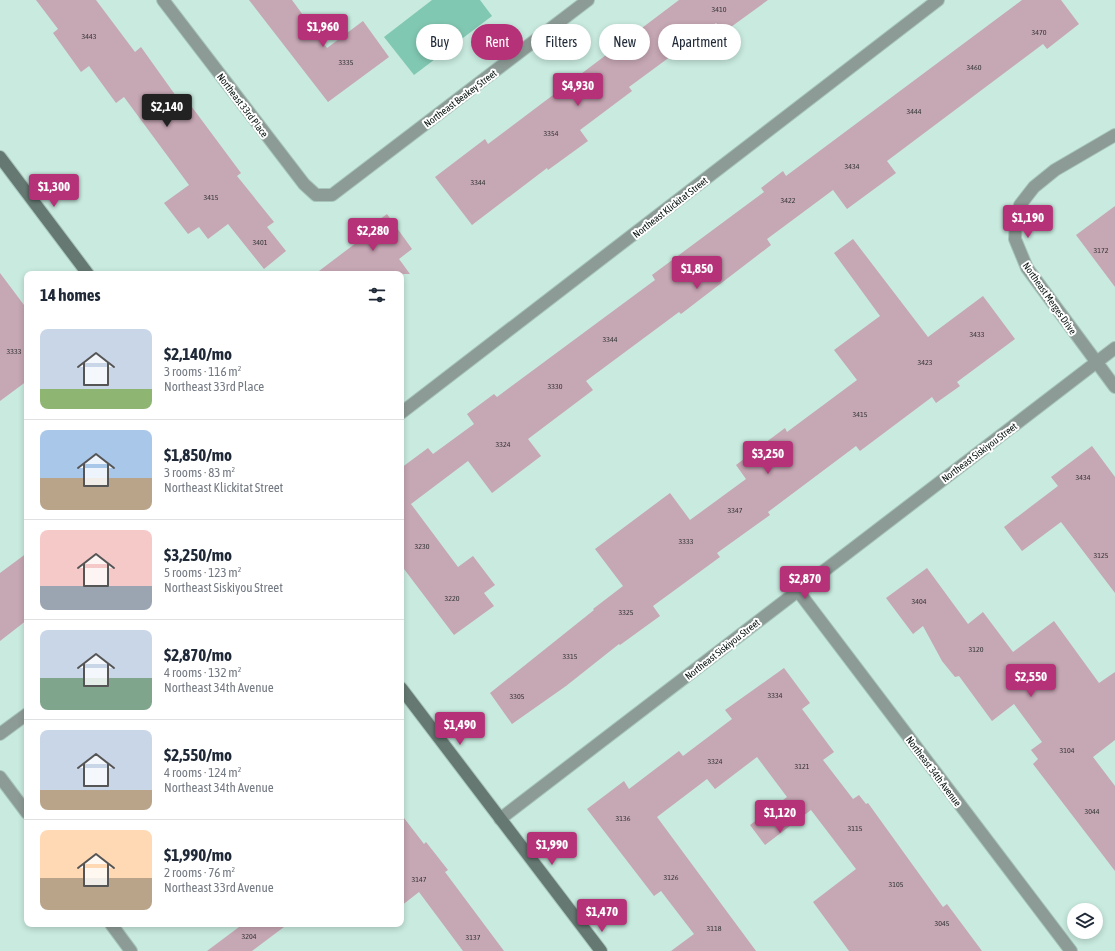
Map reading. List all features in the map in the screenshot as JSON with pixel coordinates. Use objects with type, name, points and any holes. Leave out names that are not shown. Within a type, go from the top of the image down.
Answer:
[{"type":"main road","points":[[0,158],[86,271]]},
{"type":"main road","points":[[404,692],[600,951]]},
{"type":"street","name":"Northeast 33rd Place","points":[[164,0],[304,184],[316,195],[332,195]]},
{"type":"street","name":"Northeast Beakey Street","points":[[332,195],[588,0]]},
{"type":"street","name":"Northeast Klickitat Street","points":[[404,411],[938,0]]},
{"type":"street","name":"Northeast Merges Drive","points":[[1115,135],[1055,170],[1034,187],[1020,205],[1016,221],[1015,239],[1027,268],[1115,387]]},
{"type":"street","name":"Northeast Siskiyou Street","points":[[500,819],[1115,348]]},
{"type":"street","name":"Northeast 34th Avenue","points":[[798,591],[1071,951]]},
{"type":"street","points":[[0,734],[24,716]]},
{"type":"street","points":[[0,777],[24,809]]},
{"type":"street","points":[[113,927],[131,951]]},
{"type":"green space","points":[[432,0],[480,0],[492,16],[481,24],[471,24],[471,32],[463,38],[463,24],[416,24],[416,60],[434,60],[414,75],[384,37]]},
{"type":"building","points":[[36,0],[96,0],[135,52],[141,47],[181,103],[186,99],[241,173],[237,176],[274,222],[267,227],[286,251],[264,269],[228,224],[208,239],[199,227],[188,234],[164,203],[189,185],[124,97],[116,103],[89,66],[81,72],[53,33],[58,29]]},
{"type":"building","points":[[249,0],[292,0],[327,48],[363,21],[389,57],[328,102]]},
{"type":"building","points":[[679,0],[768,0],[735,24],[658,24],[658,60],[666,60],[629,87],[632,91],[580,130],[588,141],[548,170],[547,168],[472,225],[435,177],[485,139],[488,144],[599,60],[650,60],[650,24],[647,24]]},
{"type":"building","points":[[1022,0],[1061,0],[1079,24],[1047,49],[1043,44],[887,161],[896,173],[847,209],[833,190],[767,239],[771,245],[681,314],[679,312],[586,381],[593,390],[528,439],[541,456],[492,493],[468,461],[411,504],[458,567],[473,556],[495,585],[484,593],[494,606],[454,635],[404,569],[404,466],[428,448],[433,454],[474,424],[467,414],[494,394],[497,397],[655,280],[652,275],[764,192],[761,188],[783,171],[786,176]]},
{"type":"building","points":[[1115,206],[1115,287],[1076,235]]},
{"type":"building","points":[[387,214],[412,249],[399,259],[410,274],[404,274],[404,271],[319,271],[356,243],[353,239]]},
{"type":"building","points":[[853,239],[928,337],[983,296],[1015,339],[957,382],[960,386],[936,403],[932,397],[860,451],[856,446],[768,512],[770,515],[717,553],[720,557],[653,606],[660,616],[620,645],[619,644],[566,686],[512,724],[490,693],[623,586],[595,549],[670,493],[690,520],[746,479],[736,465],[785,428],[787,432],[857,380],[834,350],[880,316],[834,253]]},
{"type":"building","points":[[0,273],[24,305],[24,383],[0,401]]},
{"type":"building","points":[[1092,446],[1115,477],[1115,593],[1061,522],[1022,551],[1004,527],[1058,486],[1051,477]]},
{"type":"building","points":[[24,555],[24,622],[0,641],[0,573]]},
{"type":"building","points":[[927,568],[968,624],[983,612],[1013,652],[1054,621],[1099,683],[1115,672],[1115,740],[1093,757],[1115,786],[1115,871],[1033,764],[1038,759],[1031,750],[1042,742],[1014,704],[992,721],[959,676],[955,677],[942,661],[923,626],[913,634],[886,598]]},
{"type":"building","points":[[784,668],[810,703],[802,709],[834,752],[823,760],[853,799],[859,795],[866,804],[868,803],[943,907],[947,904],[982,951],[849,951],[813,902],[856,869],[811,810],[765,845],[750,825],[787,797],[757,757],[715,789],[707,779],[657,817],[756,951],[671,951],[694,934],[661,891],[654,896],[587,809],[624,781],[629,789],[679,751],[683,756],[732,719],[725,710]]},
{"type":"building","points":[[404,818],[424,844],[426,842],[448,870],[445,872],[504,951],[463,951],[419,892],[404,904]]},
{"type":"building","points":[[239,927],[284,927],[252,951],[207,951]]}]
